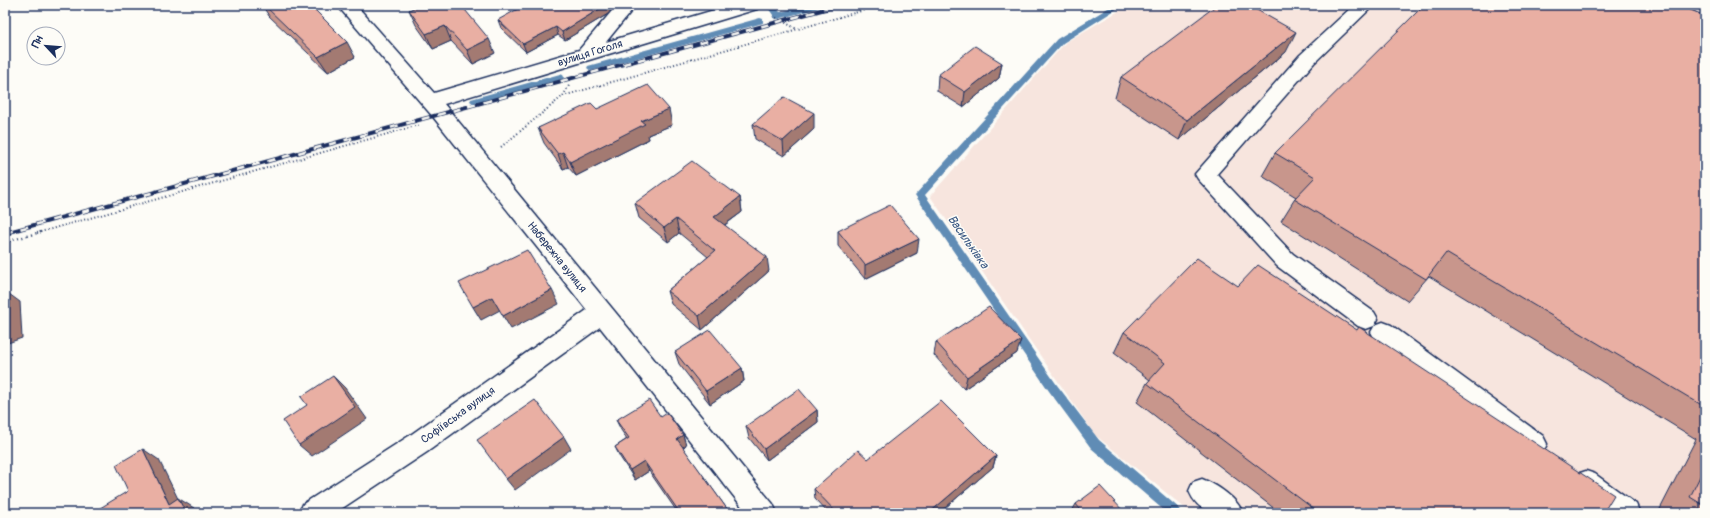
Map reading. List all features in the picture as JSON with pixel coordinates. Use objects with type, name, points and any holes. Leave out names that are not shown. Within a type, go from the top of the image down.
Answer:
[{"type":"street","name":"Набережна вулиця","points":[[346,5],[444,118],[764,513]]},
{"type":"street","points":[[585,55],[627,5]]},
{"type":"street","name":"вулиця Гоголя","points":[[430,101],[751,5]]},
{"type":"street","points":[[1365,5],[1307,59],[1206,174],[1285,260],[1550,456]]},
{"type":"street","name":"Софіївська вулиця","points":[[312,513],[418,444],[601,313]]},
{"type":"street","points":[[1569,470],[1627,513]]},
{"type":"street","points":[[1202,491],[1230,513]]},
{"type":"path","points":[[563,96],[882,5]]},
{"type":"path","points":[[481,163],[563,96],[585,55]]},
{"type":"path","points":[[5,242],[444,118]]},
{"type":"shaded area","points":[[1129,5],[1705,5],[1705,513],[1191,513],[1095,435],[930,196],[1066,42]]},
{"type":"building","points":[[264,5],[310,5],[347,42],[318,57]]},
{"type":"building","points":[[421,5],[461,5],[489,39],[467,50],[445,26],[426,34],[409,10]]},
{"type":"building","points":[[525,5],[606,5],[562,32],[556,27],[523,44],[498,20]]},
{"type":"building","points":[[1217,5],[1248,5],[1296,32],[1187,120],[1121,77]]},
{"type":"building","points":[[1424,5],[1688,5],[1686,8],[1705,16],[1705,407],[1446,253],[1426,279],[1294,199],[1315,177],[1275,153]]},
{"type":"building","points":[[975,46],[1002,63],[965,92],[938,75]]},
{"type":"building","points":[[648,85],[669,109],[641,121],[645,124],[570,162],[563,152],[558,154],[538,128],[591,103],[597,109]]},
{"type":"building","points":[[784,97],[814,113],[783,141],[753,124]]},
{"type":"building","points":[[692,161],[740,197],[714,217],[767,257],[699,316],[667,291],[715,251],[676,219],[664,228],[635,203]]},
{"type":"building","points":[[890,205],[919,239],[865,265],[838,231]]},
{"type":"building","points":[[527,250],[552,290],[503,316],[492,297],[473,307],[459,283]]},
{"type":"building","points":[[1197,258],[1238,286],[1258,265],[1357,330],[1359,327],[1614,495],[1603,513],[1319,513],[1147,383],[1165,363],[1124,332]]},
{"type":"building","points":[[989,307],[1021,340],[967,377],[936,342]]},
{"type":"building","points":[[710,330],[742,368],[706,391],[675,352]]},
{"type":"building","points":[[333,376],[355,407],[299,445],[283,421],[307,405],[301,397]]},
{"type":"building","points":[[799,389],[817,410],[764,449],[746,426]]},
{"type":"building","points":[[535,400],[564,437],[506,479],[477,440]]},
{"type":"building","points":[[649,400],[661,417],[667,413],[683,435],[677,439],[730,513],[680,513],[644,461],[630,470],[615,447],[629,438],[616,420]]},
{"type":"building","points":[[941,401],[996,456],[929,513],[837,513],[814,489],[858,450],[868,459]]},
{"type":"building","points":[[143,449],[169,504],[178,498],[186,513],[92,513],[128,491],[116,465]]},
{"type":"building","points":[[1705,466],[1705,506],[1690,497]]},
{"type":"building","points":[[1100,486],[1125,513],[1083,513],[1076,504]]},
{"type":"building","points":[[736,509],[738,513],[730,513]]},
{"type":"waterway","points":[[770,5],[778,16]]},
{"type":"waterway","points":[[778,16],[819,5]]},
{"type":"waterway","name":"Васильківка","points":[[1119,5],[1060,41],[920,195],[1053,388],[1095,444],[1176,513]]},
{"type":"waterway","points":[[591,68],[760,21]]},
{"type":"waterway","points":[[474,101],[560,77]]},
{"type":"railway","points":[[9,232],[5,233],[840,5]]}]
